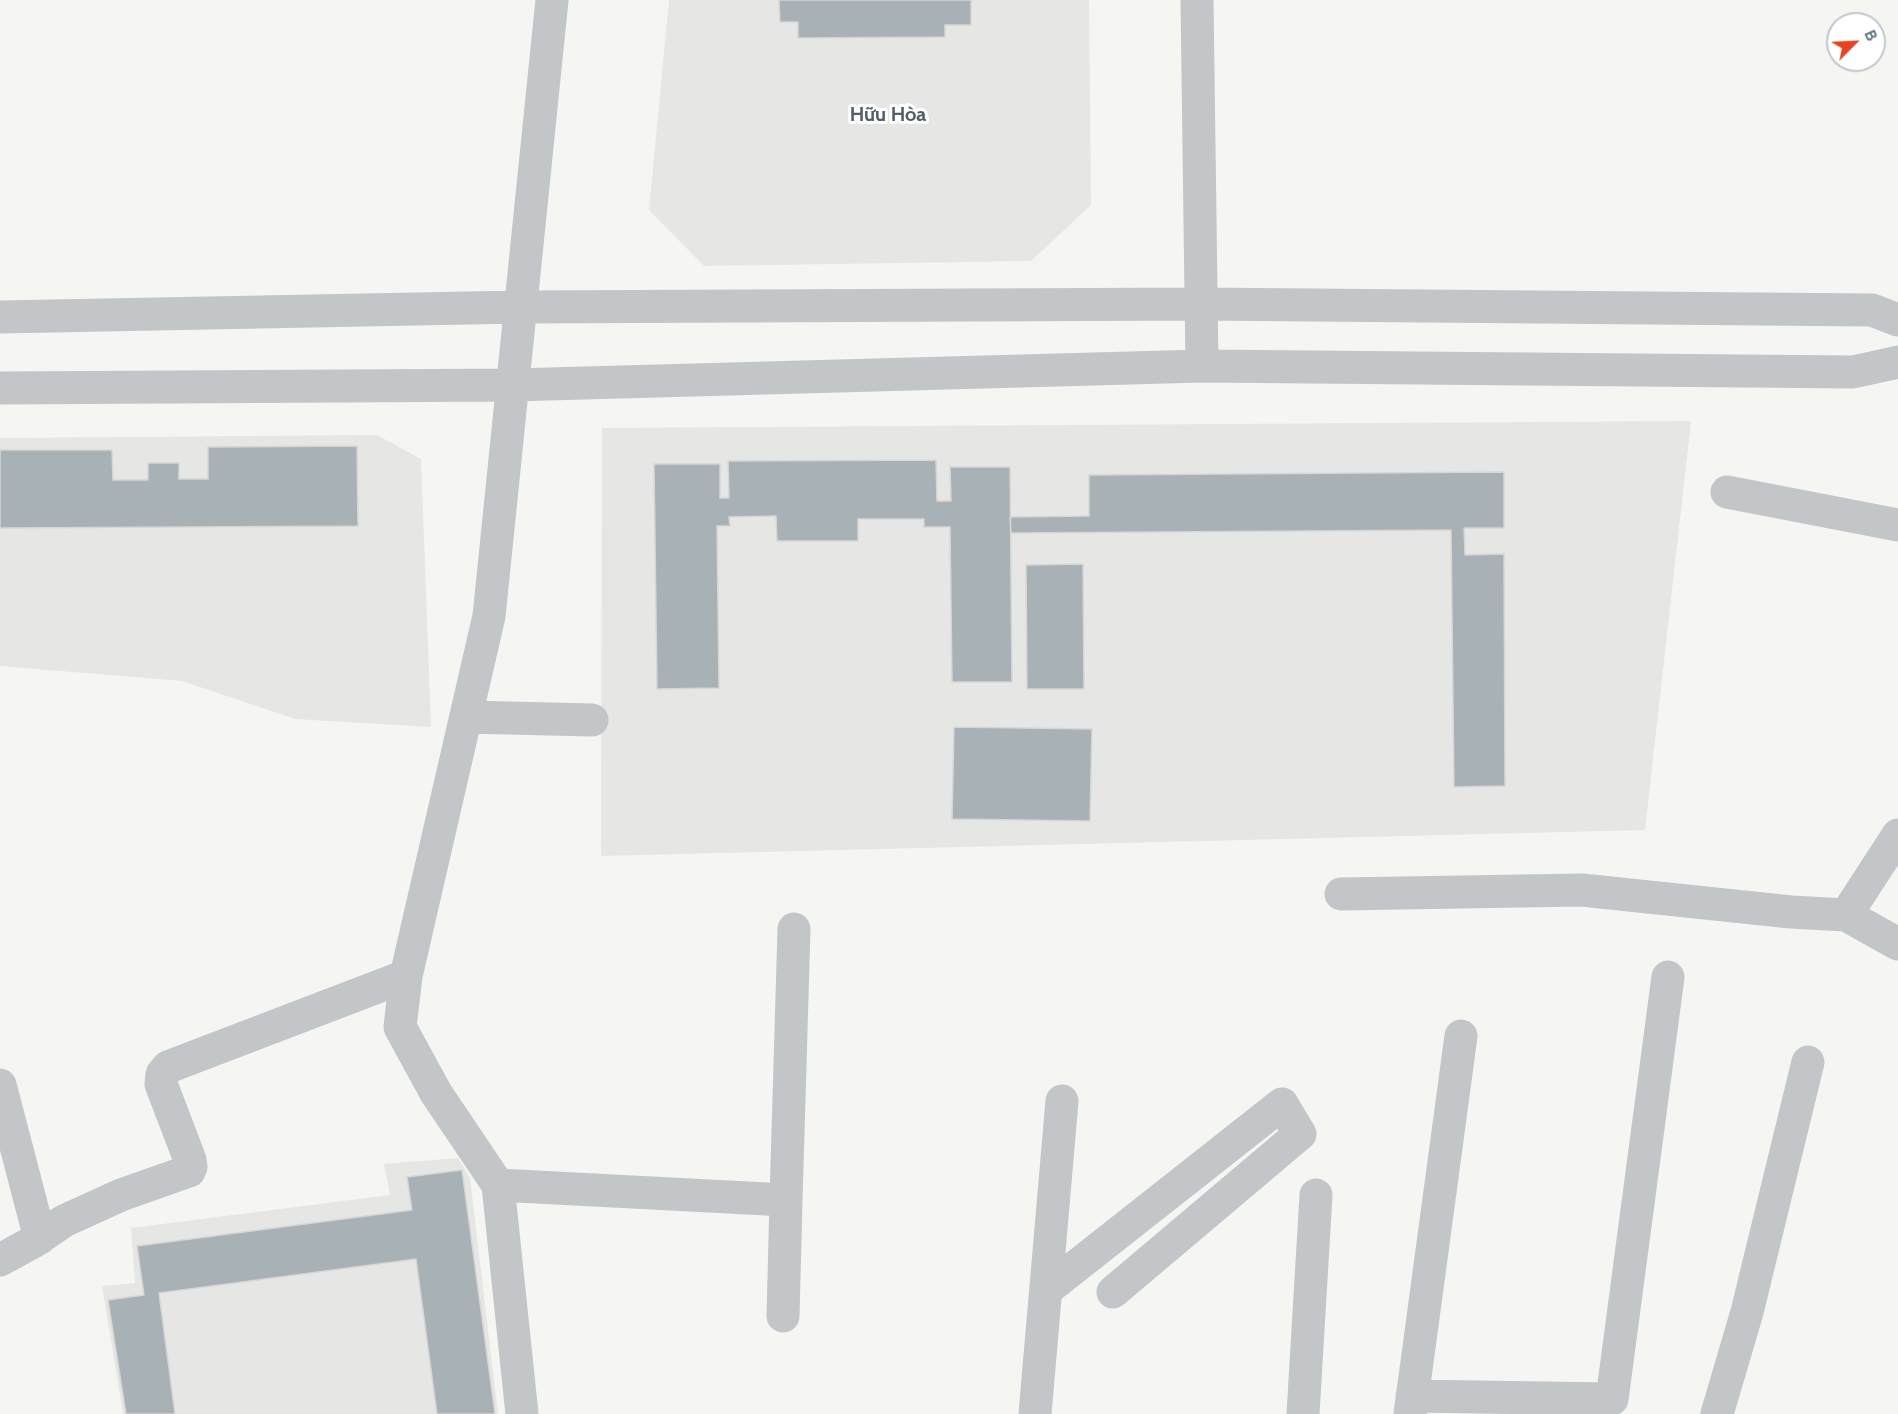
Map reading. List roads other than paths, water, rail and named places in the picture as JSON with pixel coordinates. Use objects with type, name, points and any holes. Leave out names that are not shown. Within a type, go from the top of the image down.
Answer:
[{"type":"street","points":[[522,1414],[498,1185],[436,1093],[400,1027],[406,976],[489,616],[552,0]]},
{"type":"street","points":[[1197,0],[1203,366]]},
{"type":"street","points":[[0,317],[520,307],[1202,304],[1872,310],[1898,321]]},
{"type":"street","points":[[0,388],[512,385],[1203,366],[1852,372],[1898,362]]},
{"type":"street","points":[[1727,492],[1898,525]]},
{"type":"street","points":[[466,717],[592,720]]},
{"type":"street","points":[[1846,915],[1898,835]]},
{"type":"street","points":[[1341,894],[1581,890],[1791,912],[1846,915],[1898,944]]},
{"type":"street","points":[[783,1316],[794,929]]},
{"type":"street","points":[[0,1260],[40,1238],[64,1221],[121,1195],[189,1171],[190,1160],[161,1084],[162,1074],[168,1067],[406,976]]},
{"type":"street","points":[[1461,1036],[1411,1405],[1612,1400],[1668,977]]},
{"type":"street","points":[[1717,1414],[1747,1312],[1808,1062]]},
{"type":"street","points":[[0,1084],[40,1238]]},
{"type":"street","points":[[1035,1414],[1062,1101]]},
{"type":"street","points":[[1046,1290],[1282,1104],[1300,1134],[1113,1292]]},
{"type":"street","points":[[498,1185],[786,1200]]},
{"type":"street","points":[[1303,1414],[1316,1195]]},
{"type":"district","name":"Hữu Hòa","points":[[888,115]]}]
